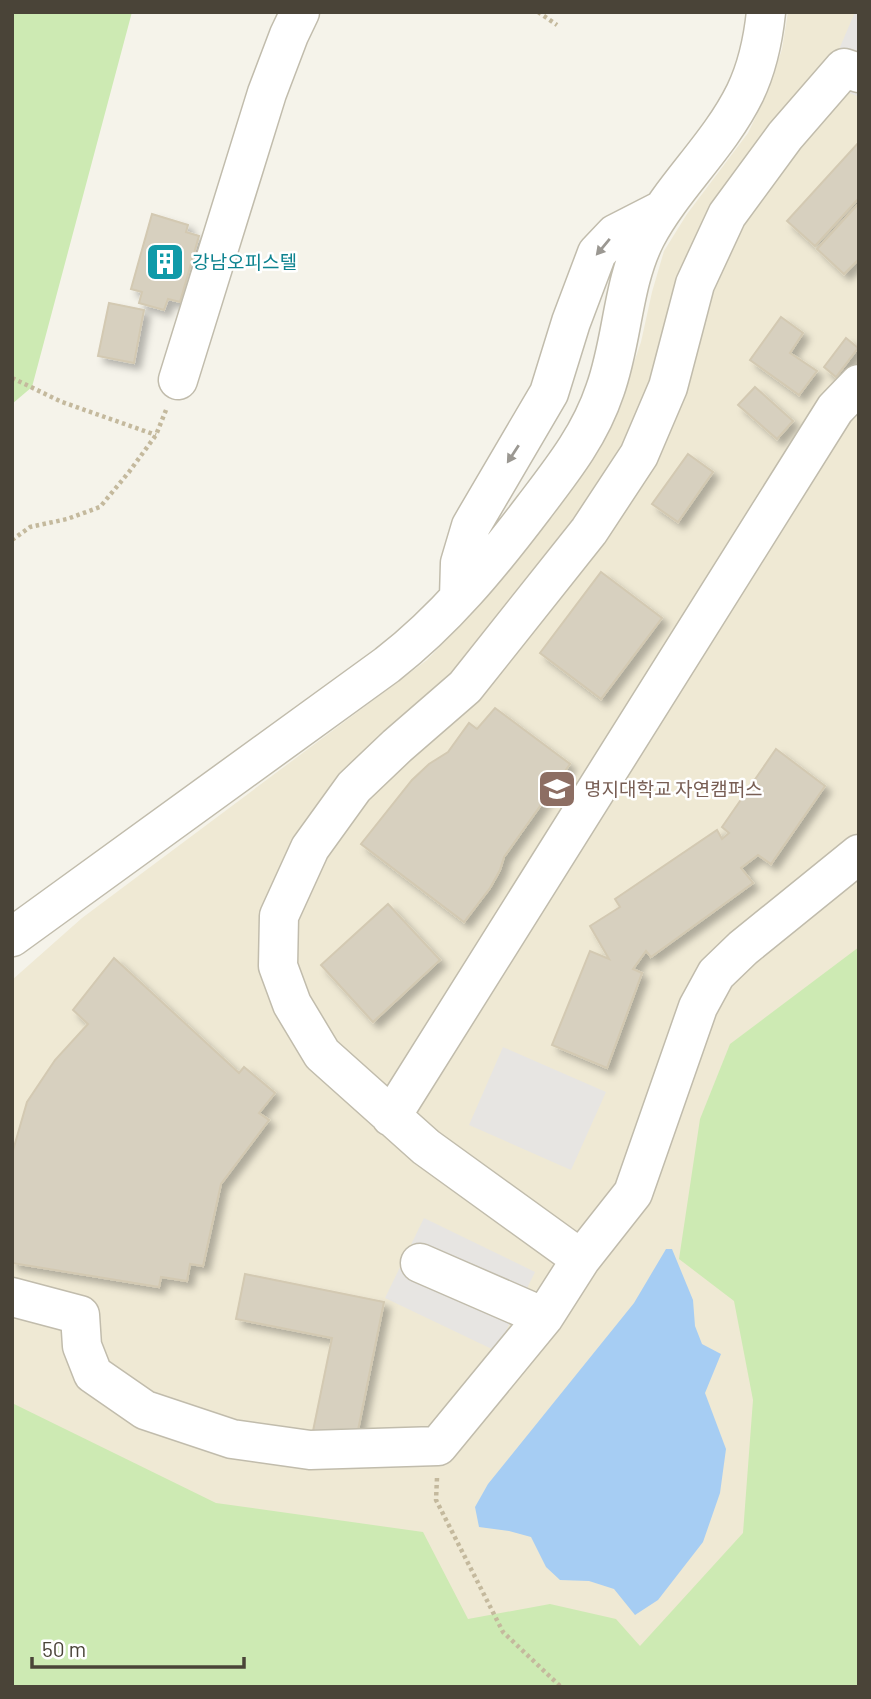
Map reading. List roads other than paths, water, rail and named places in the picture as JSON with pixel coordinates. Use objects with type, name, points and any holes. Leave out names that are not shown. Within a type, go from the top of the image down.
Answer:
[{"type":"street","points":[[178,380],[268,93],[300,12]]},
{"type":"street","points":[[12,937],[419,640],[459,598],[521,524],[584,440],[609,379],[630,280],[644,242],[660,211],[722,129],[744,94],[756,66],[766,12]]},
{"type":"street","points":[[581,1259],[426,1147],[322,1054],[292,1004],[278,966],[279,916],[310,848],[354,787],[465,687],[589,531],[644,444],[668,387],[695,284],[727,215],[785,136],[844,68],[859,73]]},
{"type":"street","points":[[459,598],[460,564],[471,526],[549,393],[597,253],[615,234],[660,211]]},
{"type":"street","points":[[391,1117],[835,409],[859,384]]},
{"type":"street","points":[[12,1297],[80,1315],[82,1346],[93,1374],[145,1410],[232,1439],[310,1450],[438,1446],[544,1317],[581,1259],[633,1193],[698,1007],[716,974],[743,948],[859,854]]},
{"type":"street","points":[[420,1264],[544,1317]]},
{"type":"water","points":[[666,1249],[672,1249],[693,1300],[695,1326],[702,1344],[721,1354],[705,1393],[726,1449],[720,1493],[703,1542],[658,1600],[635,1615],[614,1589],[589,1581],[560,1580],[546,1567],[531,1537],[479,1527],[475,1507],[488,1484],[634,1303]]},
{"type":"place","name":"강남오피스텔","points":[[165,262]]},
{"type":"place","name":"명지대학교 자연캠퍼스","points":[[557,789]]}]
